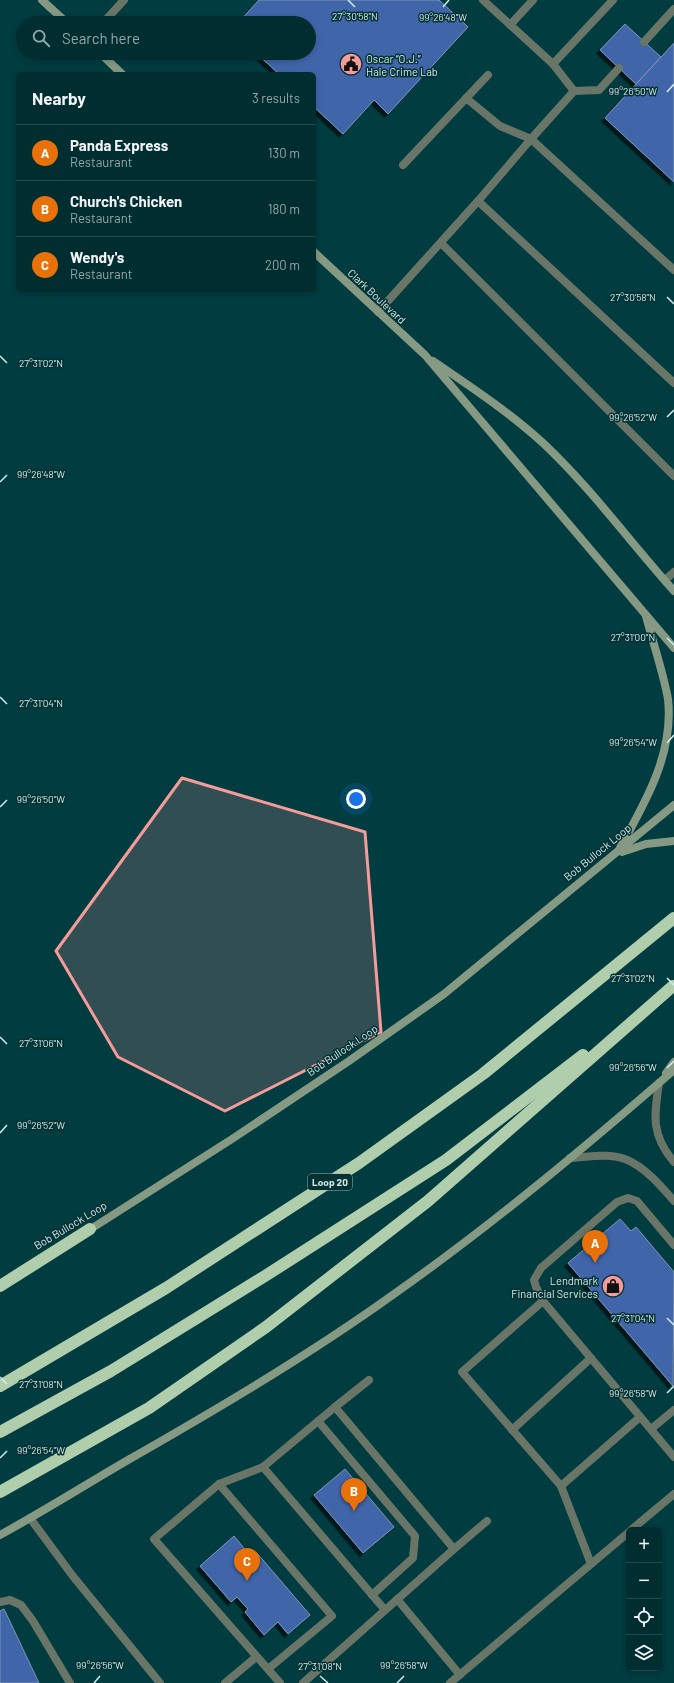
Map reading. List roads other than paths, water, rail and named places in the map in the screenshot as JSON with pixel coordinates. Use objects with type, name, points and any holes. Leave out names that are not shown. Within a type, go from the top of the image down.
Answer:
[{"type":"highway","name":"Loop 20","points":[[0,1386],[166,1288],[359,1164],[483,1074],[674,918]]},
{"type":"highway","points":[[0,1432],[110,1372],[265,1276],[446,1160],[673,985]]},
{"type":"highway","points":[[0,1492],[149,1408],[266,1327],[428,1201],[673,985]]},
{"type":"highway","points":[[0,1286],[90,1229]]},
{"type":"main road","points":[[42,0],[59,16]]},
{"type":"main road","points":[[107,60],[120,72]]},
{"type":"main road","name":"Clark Boulevard","points":[[316,254],[425,355]]},
{"type":"main road","points":[[425,355],[507,412],[543,444],[584,486],[674,591]]},
{"type":"main road","points":[[425,355],[674,648]]},
{"type":"main road","points":[[665,580],[674,586]]},
{"type":"main road","points":[[618,853],[650,795],[664,761],[670,727],[669,699],[645,614]]},
{"type":"main road","name":"Bob Bullock Loop","points":[[0,1281],[90,1229],[350,1061],[444,994],[618,853],[674,805]]},
{"type":"main road","points":[[618,853],[646,844],[674,841]]},
{"type":"main road","points":[[659,1083],[674,1062]]},
{"type":"main road","points":[[0,1535],[213,1411],[320,1345],[393,1295],[474,1236],[570,1158],[674,1070]]},
{"type":"lane","points":[[109,16],[124,0]]},
{"type":"lane","points":[[483,0],[553,64],[574,91]]},
{"type":"lane","points":[[510,25],[533,0]]},
{"type":"lane","points":[[553,64],[613,0]]},
{"type":"lane","points":[[644,42],[674,9]]},
{"type":"lane","points":[[378,312],[574,91],[599,90],[619,68]]},
{"type":"lane","points":[[403,164],[488,75]]},
{"type":"lane","points":[[466,98],[500,126],[531,139],[674,270]]},
{"type":"lane","points":[[478,201],[674,383]]},
{"type":"lane","points":[[440,243],[674,476]]},
{"type":"lane","points":[[665,580],[674,572]]},
{"type":"lane","points":[[659,1083],[655,1110],[656,1131],[667,1153],[674,1162]]},
{"type":"lane","points":[[570,1158],[599,1155],[625,1159],[644,1171],[674,1201]]},
{"type":"lane","points":[[674,1245],[636,1201],[628,1198],[617,1202],[541,1268],[534,1280],[543,1301],[674,1457]]},
{"type":"lane","points":[[543,1301],[462,1372],[561,1486],[591,1564]]},
{"type":"lane","points":[[512,1430],[591,1358]]},
{"type":"lane","points":[[280,1683],[154,1539],[219,1484],[264,1467],[369,1380]]},
{"type":"lane","points":[[335,1407],[454,1549]]},
{"type":"lane","points":[[651,1429],[674,1410]]},
{"type":"lane","points":[[561,1486],[640,1417]]},
{"type":"lane","points":[[318,1422],[415,1536],[413,1558],[372,1595]]},
{"type":"lane","points":[[264,1467],[385,1610]]},
{"type":"lane","points":[[219,1484],[332,1616],[268,1670]]},
{"type":"lane","points":[[635,1527],[674,1494]]},
{"type":"lane","points":[[30,1518],[72,1575],[160,1683]]},
{"type":"lane","points":[[303,1683],[487,1521]]},
{"type":"lane","points":[[450,1683],[626,1534]]},
{"type":"lane","points":[[397,1599],[460,1674]]},
{"type":"lane","points":[[0,1602],[10,1600],[21,1606],[33,1621],[70,1683]]},
{"type":"lane","points":[[225,1683],[256,1657]]},
{"type":"place","name":"Oscar “O.J.” Hale Crime Lab","points":[[351,64]]},
{"type":"place","name":"Panda Express","points":[[595,1263]]},
{"type":"place","name":"Lendmark Financial Services","points":[[613,1286]]},
{"type":"place","name":"Church's Chicken","points":[[354,1511]]},
{"type":"place","name":"Wendy's","points":[[247,1581]]}]
